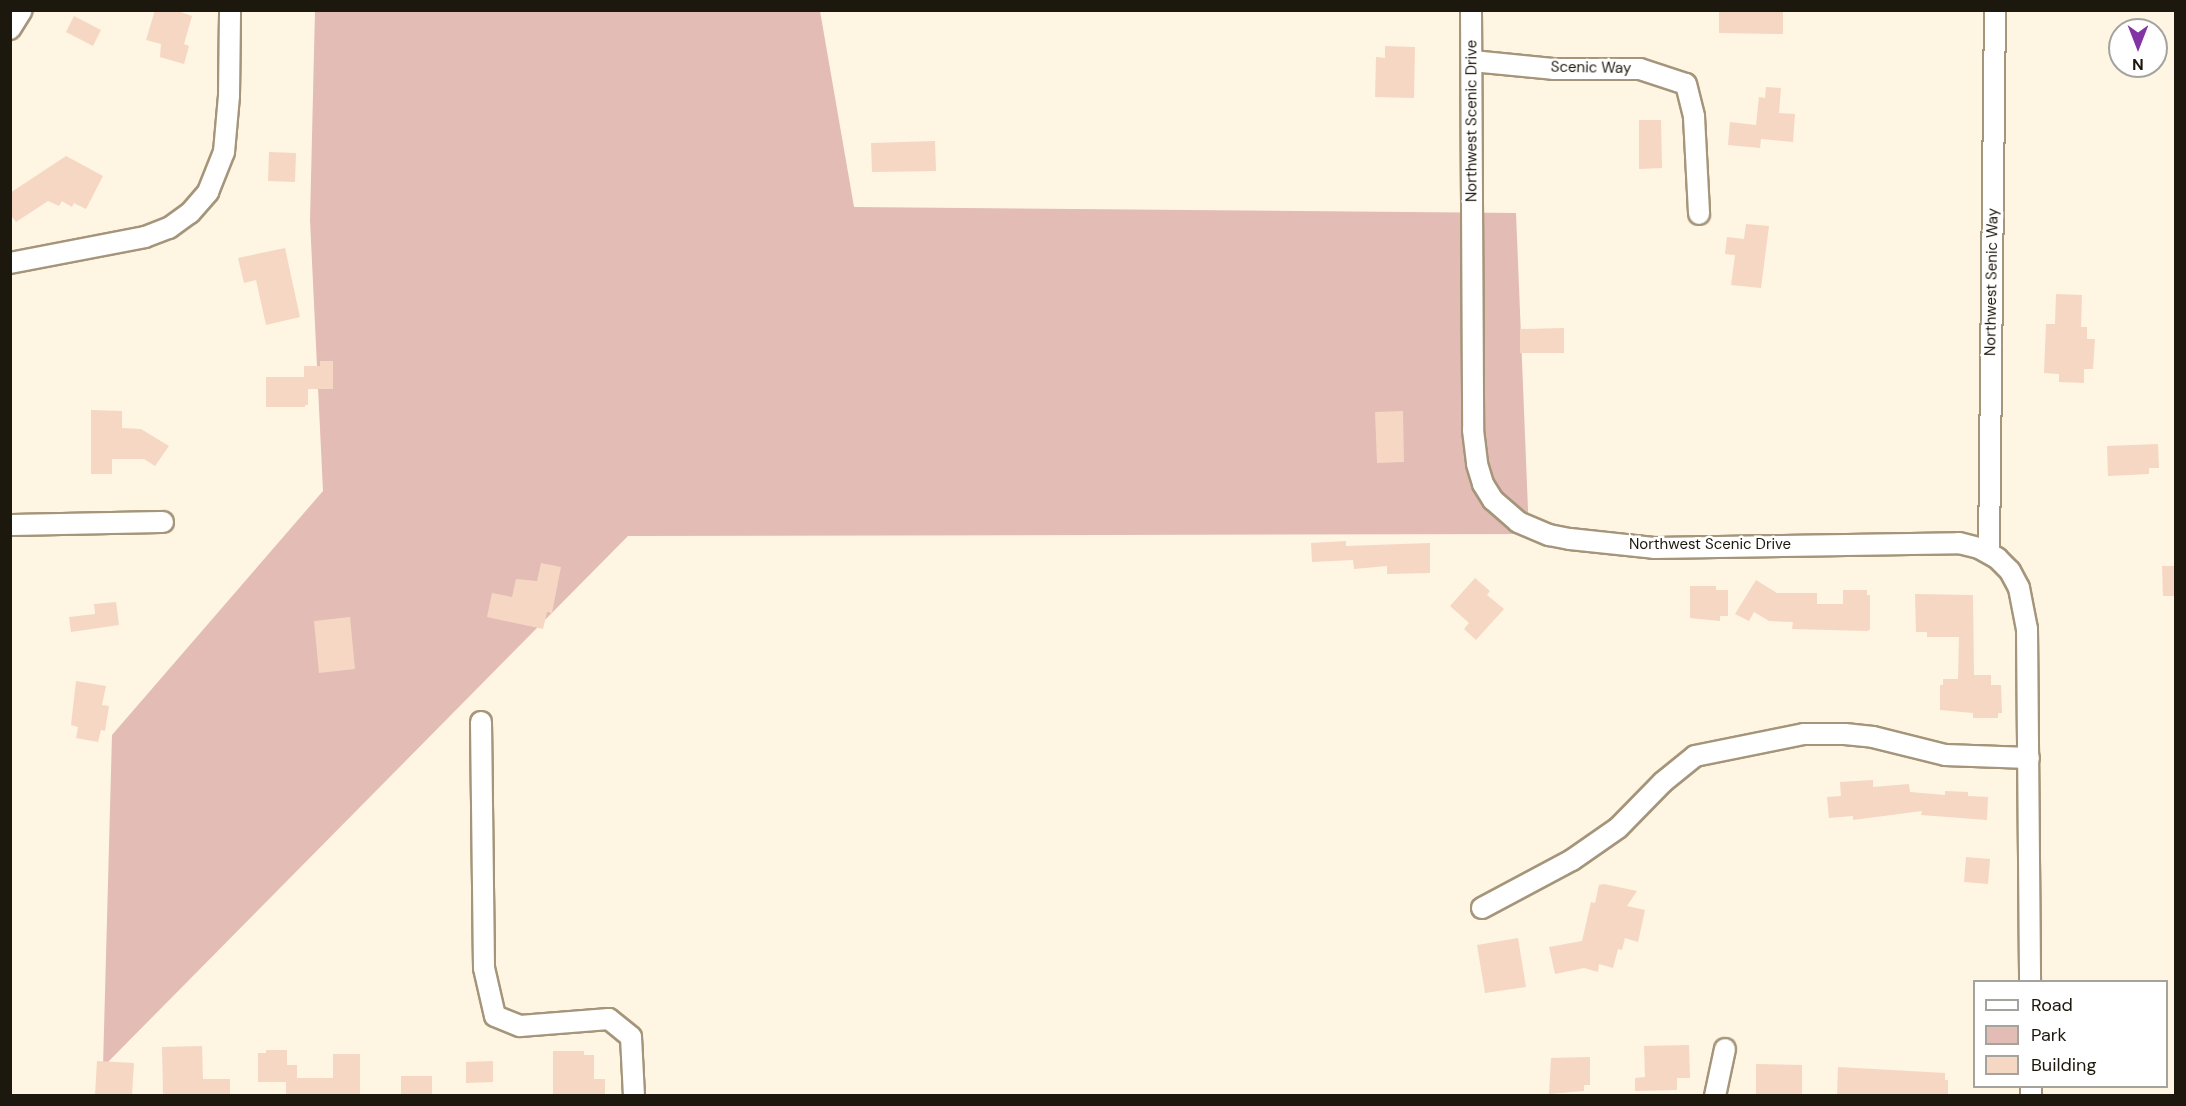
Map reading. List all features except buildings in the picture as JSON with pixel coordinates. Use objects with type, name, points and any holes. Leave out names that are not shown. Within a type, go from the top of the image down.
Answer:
[{"type":"street","points":[[10,29],[22,10]]},
{"type":"street","points":[[10,263],[145,237],[169,228],[190,213],[208,192],[224,152],[229,96],[230,10]]},
{"type":"street","name":"Northwest Scenic Drive","points":[[1472,10],[1473,430],[1477,464],[1483,484],[1493,500],[1507,514],[1549,535],[1646,547],[1959,543],[1989,553],[2010,571],[2024,608],[2027,629],[2030,980]]},
{"type":"street","name":"Northwest Senic Way","points":[[1989,553],[1995,10]]},
{"type":"street","name":"Scenic Way","points":[[1472,61],[1553,69],[1640,69],[1686,84],[1694,117],[1699,214]]},
{"type":"street","points":[[10,525],[163,522]]},
{"type":"street","points":[[481,722],[484,968],[495,1016],[520,1026],[609,1019],[631,1037],[634,1095]]},
{"type":"street","points":[[1482,908],[1572,860],[1618,828],[1663,782],[1695,756],[1804,734],[1845,734],[1873,737],[1945,755],[2029,758]]},
{"type":"street","points":[[1715,1095],[1725,1049]]},
{"type":"green space","points":[[315,11],[820,11],[854,207],[1516,213],[1529,534],[628,536],[103,1067],[112,735],[323,491],[310,220]]}]
